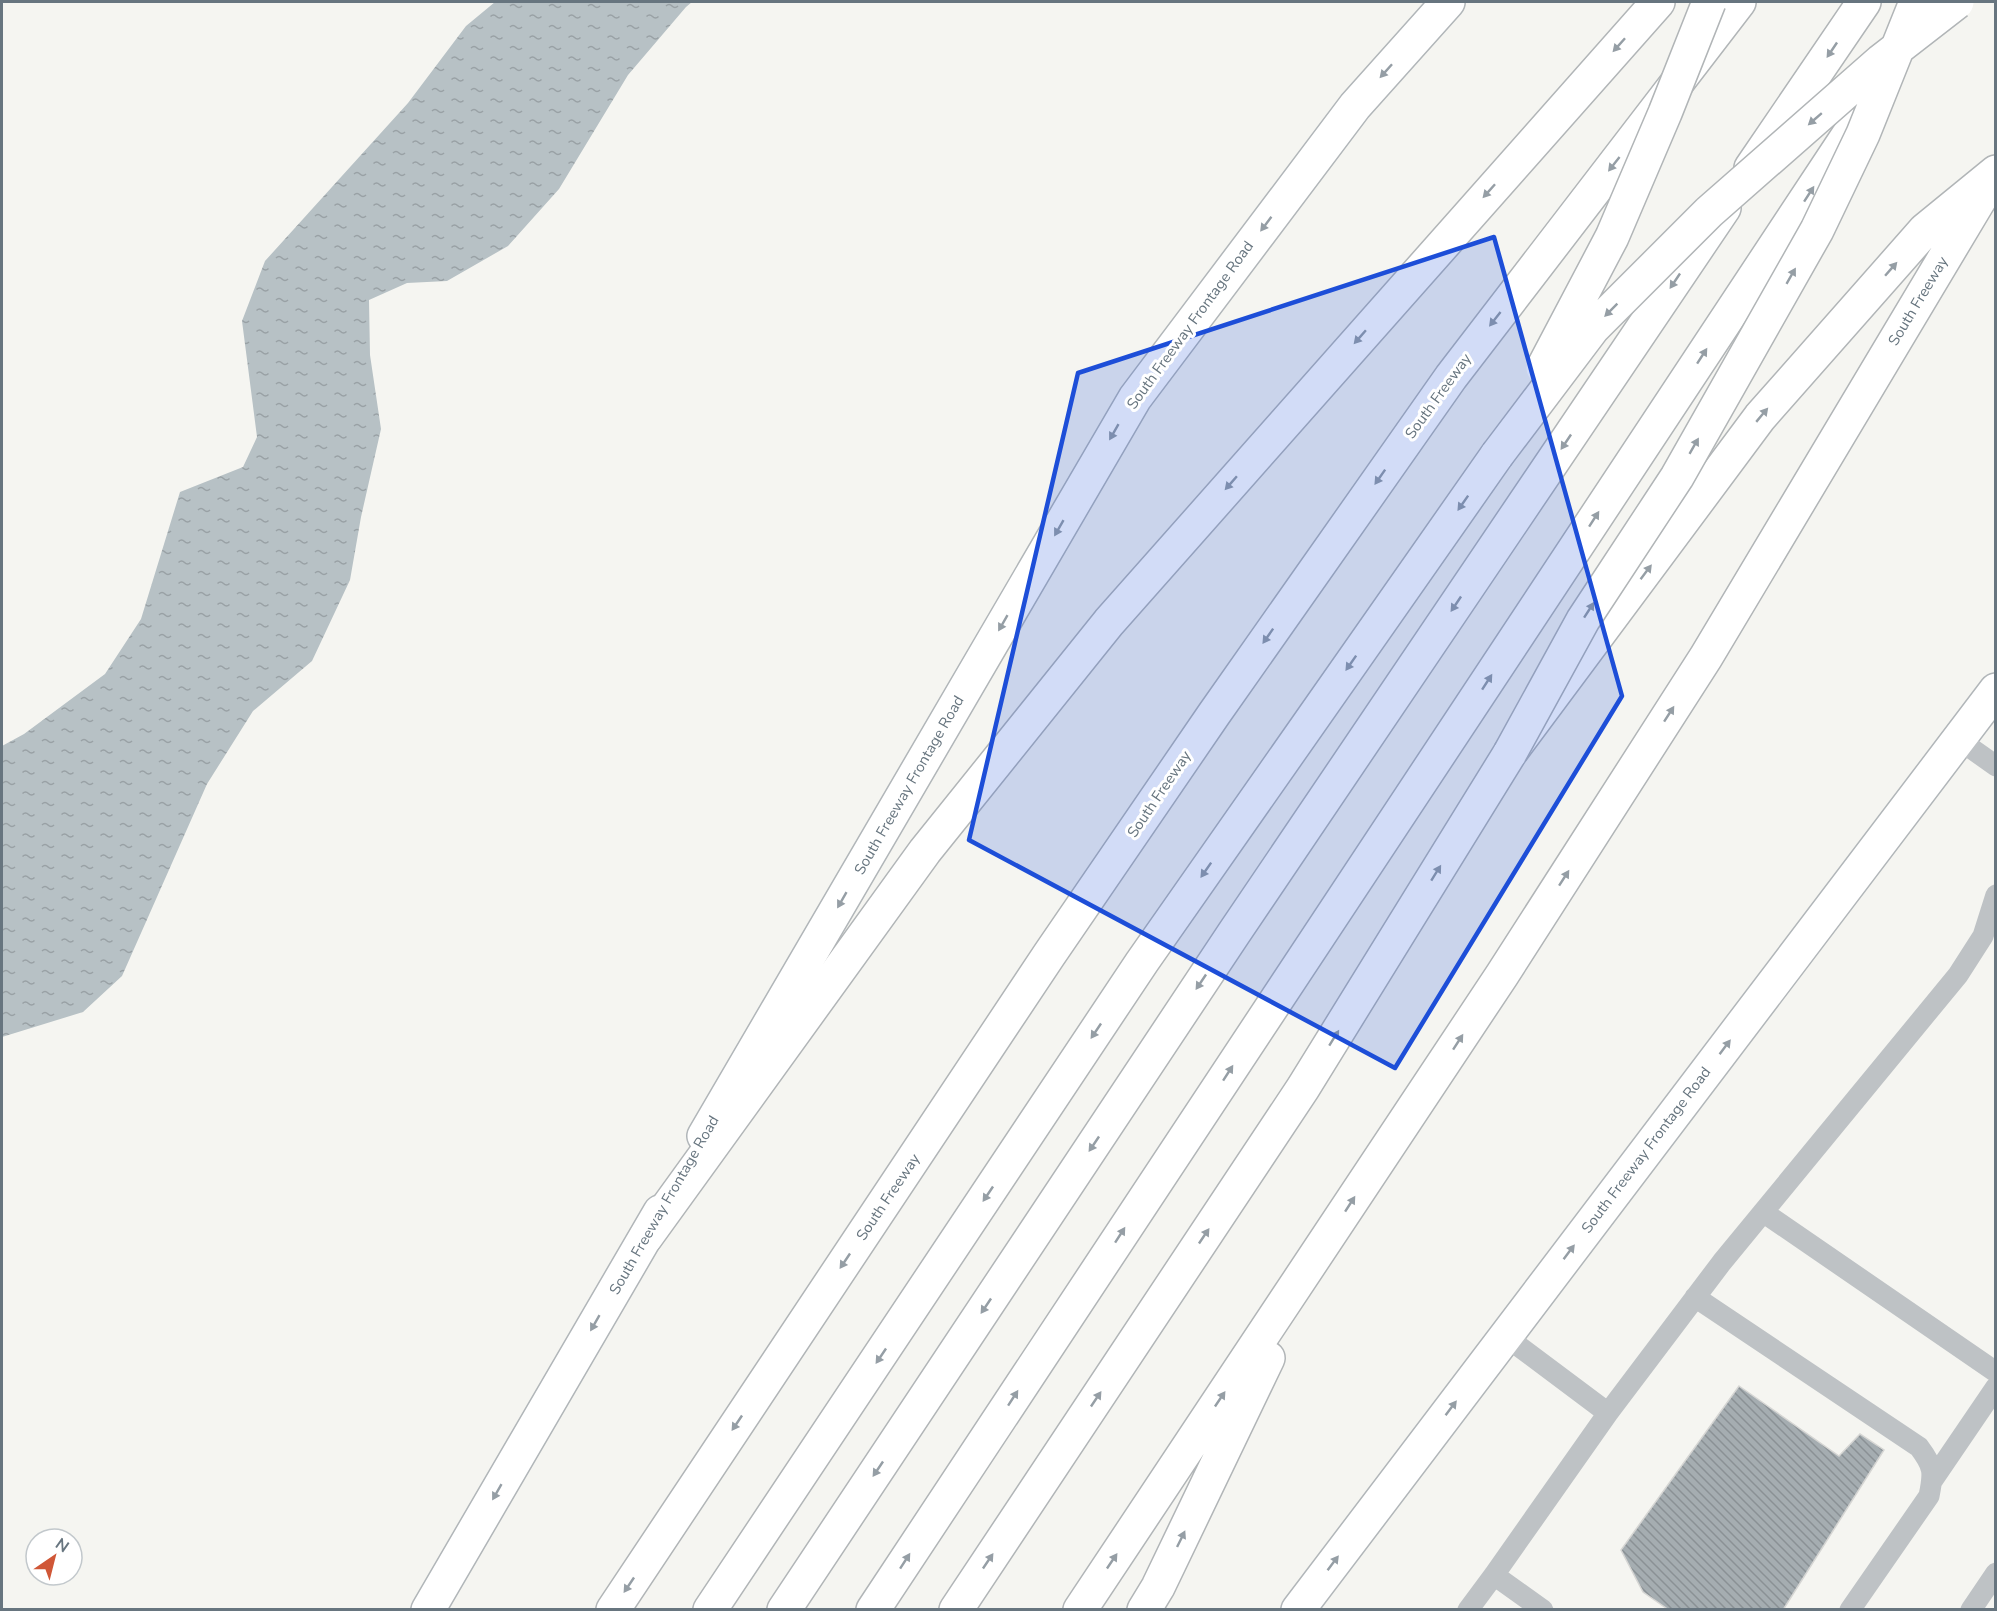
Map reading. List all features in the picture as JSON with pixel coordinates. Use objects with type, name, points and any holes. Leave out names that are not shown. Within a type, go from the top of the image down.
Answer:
[{"type":"main road","name":"South Freeway Frontage Road","points":[[428,1610],[1135,398],[1355,106],[1448,2]]},
{"type":"main road","points":[[646,1236],[926,851],[1109,622],[1658,2]]},
{"type":"main road","points":[[1497,456],[1612,237],[1709,2]]},
{"type":"main road","name":"South Freeway","points":[[613,1610],[1049,955],[1227,694],[1451,377],[1739,2]]},
{"type":"main road","points":[[784,1610],[1234,933],[1864,2]]},
{"type":"main road","points":[[956,1610],[1303,1088],[1510,753],[1583,620],[1677,477],[1817,230],[1863,134],[1916,2]]},
{"type":"main road","points":[[873,1610],[1843,143],[1939,2]]},
{"type":"main road","points":[[711,1610],[1142,962],[1497,456],[1593,328],[1709,212],[1881,61],[1957,2]]},
{"type":"main road","points":[[1510,753],[1760,417],[1924,230],[1995,172]]},
{"type":"main road","name":"South Freeway","points":[[1080,1610],[1502,975],[1706,657],[1995,172]]},
{"type":"main road","name":"South Freeway Frontage Road","points":[[1298,1610],[1995,690]]},
{"type":"main road","points":[[1144,1610],[1158,1587],[1318,1253]]},
{"type":"lane","points":[[1958,739],[1995,766]]},
{"type":"lane","points":[[1468,1610],[1608,1413],[1695,1298],[1958,975],[1983,936],[1995,895]]},
{"type":"lane","points":[[1763,1212],[1995,1372]]},
{"type":"lane","points":[[1695,1298],[1919,1447],[1931,1464],[1932,1481],[1929,1496],[1850,1610]]},
{"type":"lane","points":[[1505,1336],[1608,1413]]},
{"type":"lane","points":[[1932,1481],[1995,1387]]},
{"type":"lane","points":[[1971,1610],[1995,1573]]},
{"type":"lane","points":[[1494,1575],[1543,1610]]},
{"type":"highlighted area","points":[[1494,237],[1622,696],[1395,1068],[969,840],[1078,373]]},
{"type":"water","points":[[495,2],[692,2],[628,75],[559,189],[508,246],[447,281],[407,283],[369,300],[370,355],[381,429],[361,517],[350,580],[312,661],[253,711],[207,784],[122,976],[83,1012],[2,1037],[2,746],[24,734],[105,674],[141,619],[180,492],[243,467],[257,437],[242,321],[265,261],[408,103],[466,26]]},
{"type":"building","points":[[1739,1386],[1839,1456],[1860,1434],[1884,1450],[1783,1610],[1669,1610],[1643,1592],[1621,1550]]}]
